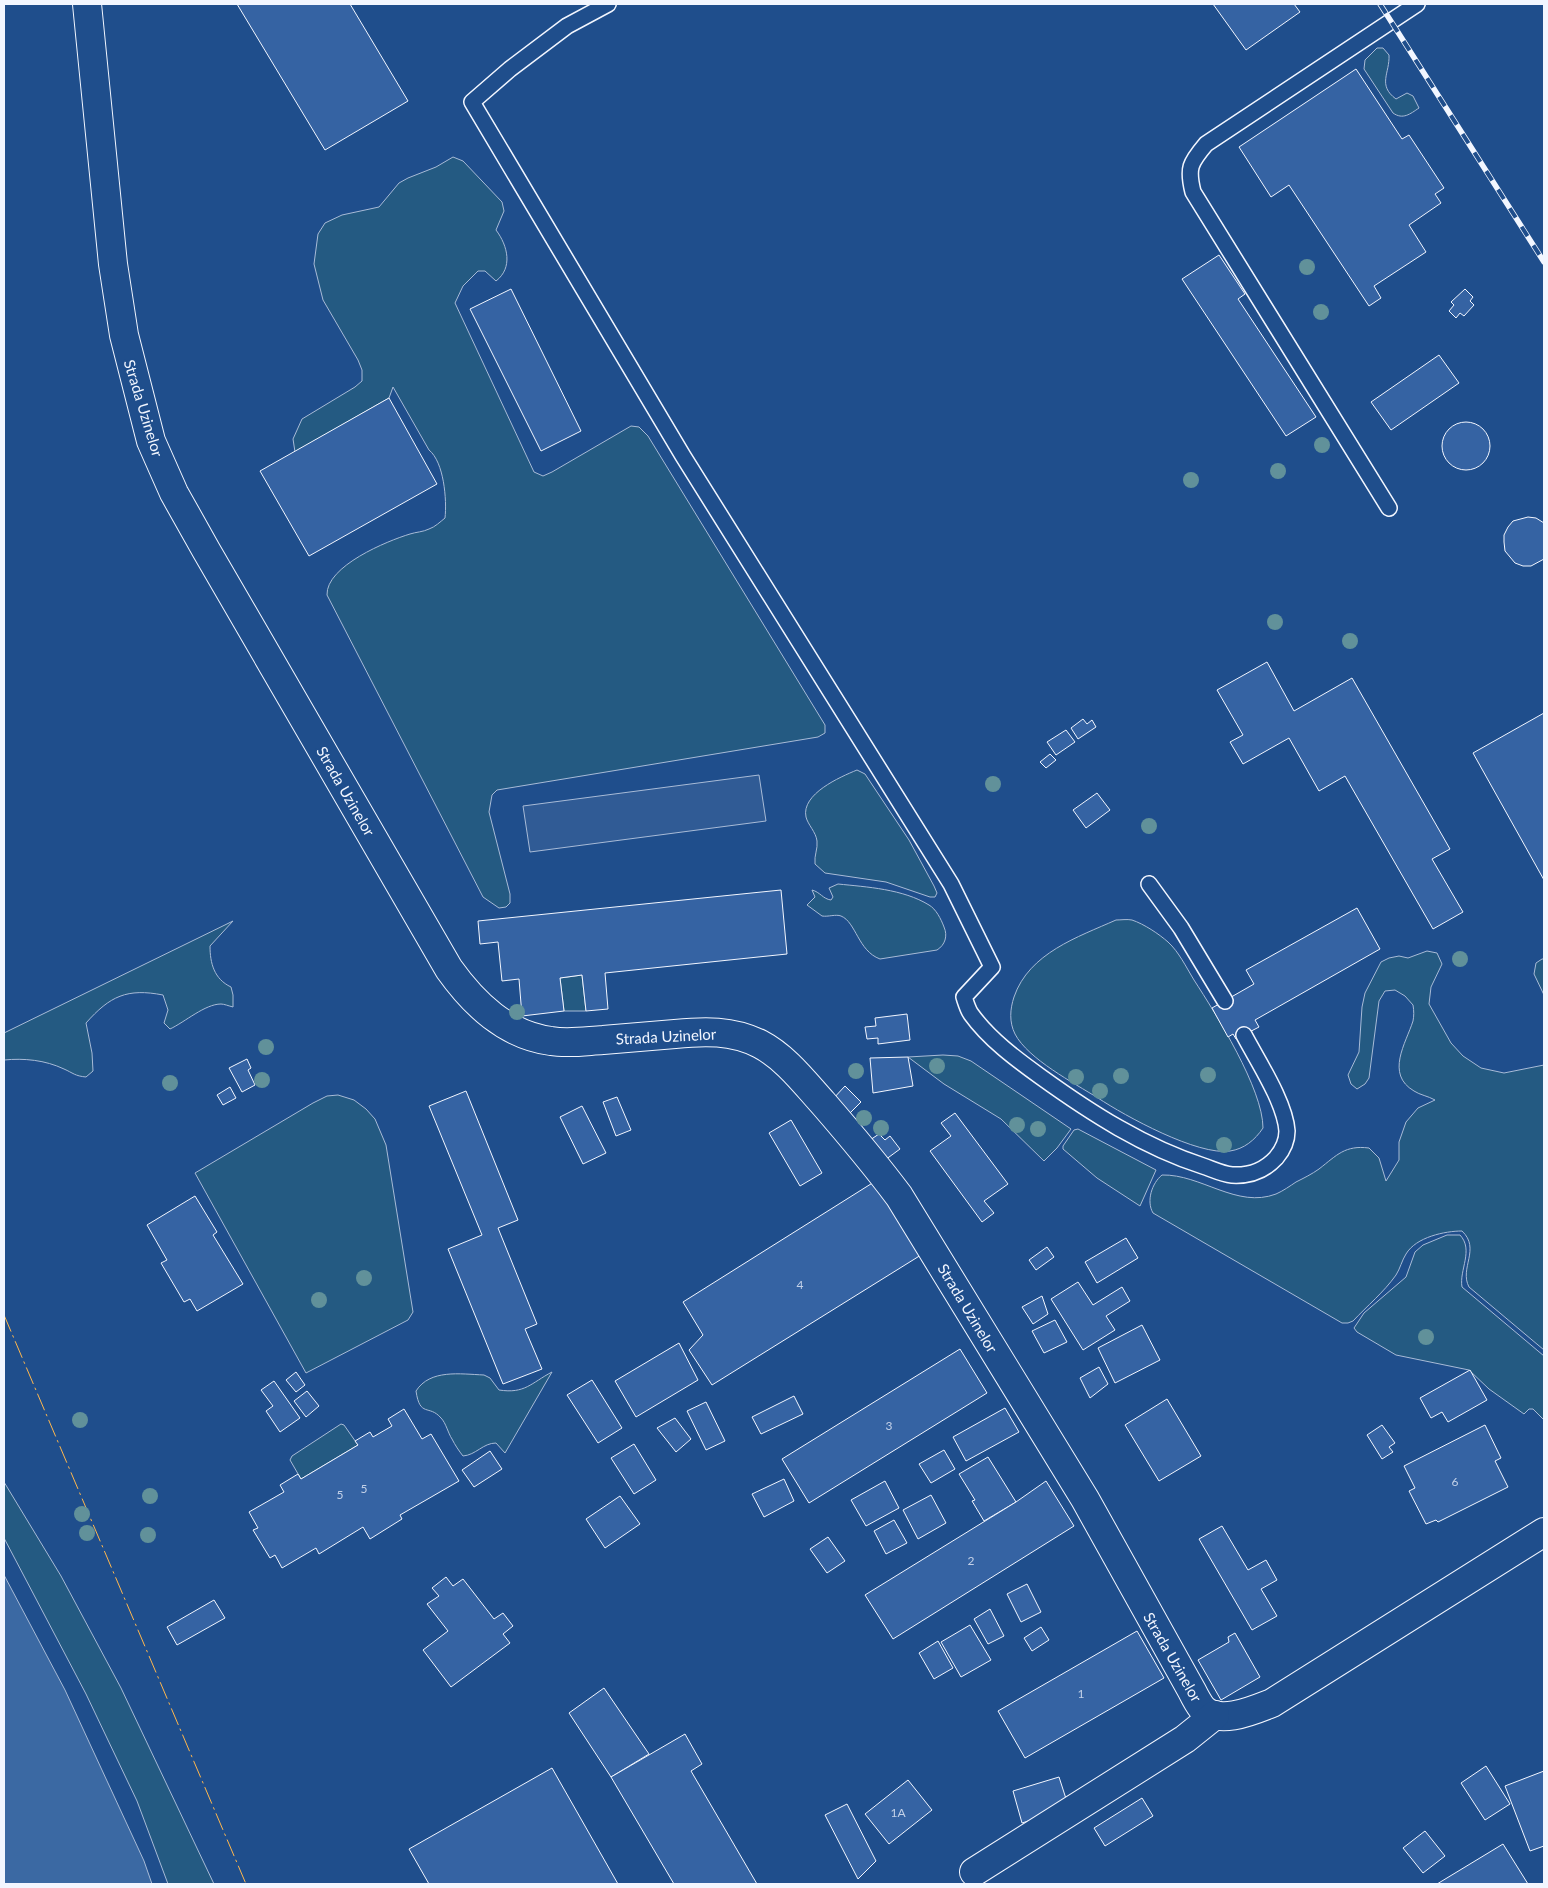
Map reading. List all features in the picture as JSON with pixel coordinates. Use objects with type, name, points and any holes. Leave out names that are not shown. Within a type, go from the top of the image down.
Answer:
[{"type":"street","name":"Strada Uzinelor","points":[[87,4],[113,264],[124,335],[151,441],[174,493],[449,969],[466,992],[490,1015],[505,1025],[535,1038],[565,1043],[710,1030],[734,1035],[760,1044],[785,1061],[867,1153],[899,1196],[1085,1499],[1203,1709],[1215,1715],[1235,1716],[1254,1711],[1272,1703],[1544,1532]]},
{"type":"street","points":[[974,1872],[1185,1739],[1215,1715]]},
{"type":"lane","points":[[608,4],[567,26],[510,69],[472,102],[682,456],[950,884],[992,967],[964,997],[970,1013],[983,1029],[1019,1061],[1064,1094],[1154,1147],[1193,1163],[1230,1174],[1249,1174],[1271,1164],[1285,1144],[1287,1132],[1280,1105],[1244,1034]]},
{"type":"lane","points":[[1389,508],[1193,192],[1189,176],[1193,160],[1206,144],[1417,4]]},
{"type":"lane","points":[[1149,884],[1186,936],[1225,1001]]},
{"type":"shaded area","points":[[1377,48],[1383,48],[1389,55],[1386,84],[1390,94],[1396,99],[1407,93],[1413,96],[1419,108],[1409,114],[1400,116],[1393,113],[1364,69],[1365,60]]},
{"type":"shaded area","points":[[453,157],[463,161],[502,202],[504,211],[496,230],[506,250],[507,263],[505,270],[496,281],[485,271],[478,271],[463,286],[455,303],[534,472],[543,476],[631,426],[639,427],[648,436],[825,725],[825,733],[818,737],[497,790],[492,795],[489,812],[510,894],[510,903],[506,907],[499,908],[483,897],[327,595],[329,584],[336,574],[360,556],[387,542],[431,528],[445,518],[445,492],[438,463],[393,387],[389,398],[295,452],[293,439],[302,419],[362,381],[362,370],[358,360],[323,300],[314,264],[318,234],[325,223],[342,215],[379,207],[399,183],[436,167]]},
{"type":"shaded area","points":[[857,770],[865,774],[909,840],[934,886],[937,893],[935,897],[886,882],[825,873],[815,864],[817,841],[806,817],[809,801],[815,794],[832,782]]},
{"type":"shaded area","points":[[759,775],[766,821],[530,852],[523,806]]},
{"type":"shaded area","points":[[838,884],[896,892],[908,895],[929,905],[936,912],[944,927],[946,937],[944,943],[937,950],[880,959],[867,950],[846,919],[839,915],[822,916],[807,905],[815,897],[812,890],[831,900],[833,897],[829,888]]},
{"type":"shaded area","points":[[1116,920],[1137,922],[1156,933],[1172,946],[1226,1031],[1247,1073],[1261,1112],[1263,1128],[1253,1140],[1244,1146],[1230,1151],[1216,1151],[1181,1141],[1143,1124],[1052,1070],[1030,1052],[1015,1034],[1011,1020],[1014,997],[1021,982],[1031,969],[1056,948]]},
{"type":"shaded area","points":[[233,921],[210,946],[214,970],[225,984],[231,987],[233,1007],[221,1004],[208,1007],[170,1029],[164,1023],[168,1010],[163,995],[139,993],[120,996],[103,1006],[86,1023],[92,1053],[93,1071],[86,1077],[42,1062],[19,1059],[4,1060],[4,1033]]},
{"type":"shaded area","points":[[1427,951],[1437,953],[1442,964],[1431,987],[1429,1004],[1451,1043],[1463,1056],[1481,1068],[1504,1073],[1544,1065],[1544,1350],[1469,1287],[1466,1273],[1470,1245],[1462,1231],[1431,1236],[1417,1243],[1406,1254],[1396,1275],[1381,1293],[1353,1321],[1342,1323],[1153,1213],[1151,1208],[1151,1192],[1158,1178],[1162,1175],[1191,1180],[1233,1194],[1247,1197],[1262,1197],[1276,1194],[1316,1171],[1336,1155],[1361,1147],[1369,1148],[1379,1158],[1386,1181],[1399,1160],[1399,1142],[1406,1122],[1418,1108],[1435,1100],[1414,1091],[1405,1084],[1401,1076],[1400,1058],[1414,1015],[1413,1005],[1405,996],[1395,990],[1385,991],[1379,1001],[1369,1078],[1365,1084],[1357,1089],[1351,1084],[1348,1075],[1359,1052],[1362,1007],[1365,993],[1381,962],[1399,956],[1408,958]]},
{"type":"shaded area","points":[[1544,959],[1544,995],[1534,974],[1536,963]]},
{"type":"shaded area","points":[[582,975],[586,1011],[564,1011],[560,978]]},
{"type":"shaded area","points":[[958,1056],[971,1061],[1071,1129],[1057,1148],[1044,1161],[1001,1119],[944,1084],[908,1057]]},
{"type":"shaded area","points":[[338,1095],[354,1100],[366,1109],[375,1119],[386,1145],[413,1312],[408,1320],[306,1373],[195,1173],[313,1103],[327,1096]]},
{"type":"shaded area","points":[[1078,1129],[1156,1170],[1140,1206],[1097,1178],[1063,1149],[1063,1146],[1074,1130]]},
{"type":"shaded area","points":[[1447,1235],[1460,1235],[1466,1247],[1462,1287],[1544,1356],[1544,1420],[1533,1409],[1529,1409],[1524,1414],[1489,1389],[1469,1370],[1396,1355],[1357,1332],[1354,1328],[1364,1313],[1406,1277],[1415,1252],[1423,1245]]},
{"type":"shaded area","points":[[552,1372],[505,1453],[496,1443],[463,1456],[441,1418],[420,1405],[416,1391],[429,1379],[446,1374],[456,1374],[484,1375],[490,1378],[499,1390],[508,1391],[527,1387]]},
{"type":"shaded area","points":[[341,1424],[344,1425],[358,1445],[301,1479],[290,1460],[292,1456]]},
{"type":"shaded area","points":[[4,1482],[61,1576],[121,1688],[214,1884],[168,1884],[137,1801],[86,1694],[4,1538]]},
{"type":"shaded area","points":[[4,1575],[65,1690],[144,1861],[152,1884],[4,1884]]},
{"type":"building","points":[[237,4],[350,4],[408,101],[325,150]]},
{"type":"building","points":[[1213,4],[1294,4],[1300,12],[1246,50]]},
{"type":"building","points":[[1356,69],[1402,139],[1409,135],[1444,188],[1435,194],[1441,203],[1409,225],[1426,252],[1374,286],[1381,298],[1369,306],[1289,185],[1271,197],[1239,147]]},
{"type":"building","points":[[1219,255],[1245,294],[1238,299],[1316,417],[1286,436],[1182,279]]},
{"type":"building","points":[[511,289],[581,431],[541,451],[470,309]]},
{"type":"building","points":[[1465,289],[1473,297],[1470,301],[1474,305],[1464,316],[1460,313],[1456,318],[1449,311],[1454,305],[1451,302]]},
{"type":"building","points":[[1439,355],[1459,383],[1391,430],[1371,402]]},
{"type":"building","points":[[389,398],[437,484],[309,556],[260,471]]},
{"type":"building","points":[[1461,422],[1471,422],[1480,426],[1486,432],[1489,437],[1489,455],[1480,466],[1471,470],[1461,470],[1452,466],[1446,460],[1442,451],[1442,441],[1446,432],[1452,426]]},
{"type":"building","points":[[1528,517],[1536,518],[1544,523],[1544,559],[1531,566],[1523,566],[1515,563],[1505,551],[1504,535],[1513,521]]},
{"type":"building","points":[[1267,662],[1294,711],[1352,678],[1450,849],[1432,859],[1463,912],[1433,929],[1345,776],[1319,791],[1289,738],[1243,764],[1230,742],[1243,735],[1217,690]]},
{"type":"building","points":[[1544,713],[1544,880],[1473,753]]},
{"type":"building","points":[[1083,719],[1087,724],[1092,720],[1096,727],[1078,739],[1071,728]]},
{"type":"building","points":[[1066,730],[1075,742],[1056,755],[1047,742]]},
{"type":"building","points":[[1050,754],[1056,760],[1046,768],[1040,762]]},
{"type":"building","points":[[1097,793],[1110,810],[1086,828],[1073,810]]},
{"type":"building","points":[[781,890],[787,954],[605,973],[608,1009],[586,1011],[582,975],[560,978],[564,1011],[522,1016],[519,979],[502,981],[498,942],[480,944],[478,921]]},
{"type":"building","points":[[1357,908],[1380,949],[1255,1020],[1259,1027],[1236,1039],[1233,1034],[1228,1037],[1212,1008],[1254,984],[1246,970]]},
{"type":"building","points":[[907,1014],[910,1040],[878,1044],[878,1038],[867,1039],[865,1027],[876,1026],[875,1018]]},
{"type":"building","points":[[908,1057],[913,1086],[873,1093],[870,1058]]},
{"type":"building","points":[[247,1059],[251,1068],[248,1070],[255,1085],[242,1092],[229,1068]]},
{"type":"building","points":[[845,1086],[861,1102],[847,1116],[832,1100]]},
{"type":"building","points":[[230,1087],[236,1098],[223,1105],[217,1095]]},
{"type":"building","points":[[466,1091],[518,1220],[498,1228],[537,1324],[525,1329],[542,1369],[503,1384],[448,1249],[482,1235],[429,1106]]},
{"type":"building","points":[[617,1097],[631,1130],[616,1136],[603,1102]]},
{"type":"building","points":[[582,1106],[606,1153],[583,1164],[560,1117]]},
{"type":"building","points":[[955,1113],[1008,1184],[984,1201],[994,1213],[982,1222],[930,1151],[951,1136],[941,1123]]},
{"type":"building","points":[[791,1120],[822,1173],[800,1186],[769,1133]]},
{"type":"building","points":[[879,1134],[885,1140],[890,1136],[900,1149],[885,1160],[870,1140]]},
{"type":"building","points":[[874,1182],[921,1255],[712,1385],[689,1350],[703,1335],[683,1302]]},
{"type":"building","points":[[195,1196],[217,1232],[213,1235],[243,1284],[197,1311],[190,1299],[184,1302],[161,1263],[167,1260],[147,1225]]},
{"type":"building","points":[[1126,1238],[1138,1258],[1097,1283],[1085,1262]]},
{"type":"building","points":[[1047,1247],[1054,1257],[1036,1270],[1029,1260]]},
{"type":"building","points":[[1078,1282],[1093,1305],[1122,1287],[1130,1301],[1106,1316],[1115,1330],[1083,1350],[1051,1299]]},
{"type":"building","points":[[1042,1296],[1048,1314],[1033,1324],[1022,1307]]},
{"type":"building","points":[[1055,1320],[1067,1342],[1044,1353],[1032,1331]]},
{"type":"building","points":[[1142,1325],[1160,1360],[1115,1383],[1098,1348]]},
{"type":"building","points":[[679,1343],[698,1380],[636,1417],[615,1381]]},
{"type":"building","points":[[960,1349],[987,1393],[809,1503],[782,1459]]},
{"type":"building","points":[[1099,1367],[1108,1384],[1090,1398],[1080,1378]]},
{"type":"building","points":[[1470,1370],[1487,1400],[1448,1422],[1442,1412],[1431,1418],[1420,1398]]},
{"type":"building","points":[[296,1372],[305,1385],[296,1392],[286,1380]]},
{"type":"building","points":[[592,1380],[622,1428],[598,1443],[567,1395]]},
{"type":"building","points":[[274,1381],[300,1418],[280,1432],[266,1411],[273,1406],[261,1390]]},
{"type":"building","points":[[307,1391],[319,1406],[306,1417],[294,1401]]},
{"type":"building","points":[[794,1396],[803,1414],[761,1434],[752,1417]]},
{"type":"building","points":[[1167,1399],[1201,1456],[1159,1481],[1125,1425]]},
{"type":"building","points":[[706,1402],[725,1441],[706,1450],[687,1411]]},
{"type":"building","points":[[1005,1408],[1019,1432],[966,1461],[953,1437]]},
{"type":"building","points":[[404,1409],[422,1439],[431,1434],[459,1481],[400,1515],[402,1519],[370,1539],[363,1527],[319,1554],[316,1548],[282,1568],[275,1555],[270,1558],[253,1530],[258,1528],[249,1512],[284,1492],[280,1485],[298,1474],[301,1479],[358,1445],[355,1441],[370,1432],[373,1437],[392,1426],[388,1419]]},
{"type":"building","points":[[675,1418],[691,1439],[676,1452],[657,1428]]},
{"type":"building","points":[[1382,1425],[1395,1443],[1389,1447],[1393,1452],[1382,1459],[1367,1435]]},
{"type":"building","points":[[1485,1425],[1501,1458],[1495,1461],[1508,1487],[1438,1522],[1436,1520],[1426,1524],[1409,1491],[1415,1488],[1404,1466]]},
{"type":"building","points":[[634,1444],[656,1480],[634,1494],[611,1458]]},
{"type":"building","points":[[944,1450],[955,1469],[931,1483],[919,1464]]},
{"type":"building","points":[[490,1451],[502,1469],[474,1487],[462,1470]]},
{"type":"building","points":[[988,1457],[1016,1502],[984,1521],[972,1501],[975,1500],[959,1474]]},
{"type":"building","points":[[784,1479],[794,1501],[764,1517],[752,1494]]},
{"type":"building","points":[[885,1481],[899,1508],[866,1526],[851,1500]]},
{"type":"building","points":[[1046,1481],[1074,1526],[893,1639],[865,1595],[1016,1502]]},
{"type":"building","points":[[931,1495],[946,1523],[918,1539],[903,1510]]},
{"type":"building","points":[[620,1496],[640,1524],[605,1548],[586,1519]]},
{"type":"building","points":[[894,1520],[907,1543],[886,1554],[874,1531]]},
{"type":"building","points":[[1222,1526],[1248,1570],[1266,1560],[1277,1580],[1261,1589],[1277,1616],[1252,1630],[1199,1539]]},
{"type":"building","points":[[828,1537],[845,1561],[827,1573],[810,1549]]},
{"type":"building","points":[[446,1577],[453,1586],[463,1579],[494,1619],[503,1613],[513,1626],[503,1634],[510,1643],[451,1687],[423,1650],[448,1631],[427,1604],[439,1596],[432,1588]]},
{"type":"building","points":[[1027,1584],[1041,1612],[1021,1622],[1007,1594]]},
{"type":"building","points":[[214,1600],[225,1618],[177,1645],[167,1627]]},
{"type":"building","points":[[990,1609],[1004,1636],[988,1644],[974,1619]]},
{"type":"building","points":[[970,1625],[991,1660],[961,1677],[941,1642]]},
{"type":"building","points":[[1041,1627],[1049,1640],[1032,1651],[1024,1638]]},
{"type":"building","points":[[1137,1631],[1164,1678],[1025,1758],[998,1711]]},
{"type":"building","points":[[1235,1633],[1260,1677],[1221,1700],[1198,1660],[1229,1642],[1228,1637]]},
{"type":"building","points":[[938,1641],[953,1668],[934,1679],[919,1653]]},
{"type":"building","points":[[604,1688],[649,1754],[611,1777],[569,1713]]},
{"type":"building","points":[[685,1734],[702,1764],[691,1771],[757,1884],[674,1884],[611,1777]]},
{"type":"building","points":[[1486,1766],[1510,1804],[1485,1820],[1461,1783]]},
{"type":"building","points":[[552,1768],[618,1884],[429,1884],[409,1849]]},
{"type":"building","points":[[1544,1771],[1544,1846],[1530,1851],[1505,1786]]},
{"type":"building","points":[[1059,1777],[1069,1808],[1022,1823],[1013,1791]]},
{"type":"building","points":[[908,1780],[932,1810],[889,1844],[865,1814]]},
{"type":"building","points":[[1142,1798],[1153,1816],[1105,1846],[1094,1828]]},
{"type":"building","points":[[847,1804],[876,1861],[858,1879],[825,1815]]},
{"type":"building","points":[[1425,1831],[1445,1856],[1423,1873],[1403,1848]]},
{"type":"building","points":[[1503,1844],[1528,1884],[1437,1884]]},
{"type":"railway","points":[[1380,4],[1544,262]]},
{"type":"power","points":[[4,1315],[246,1884]]}]
